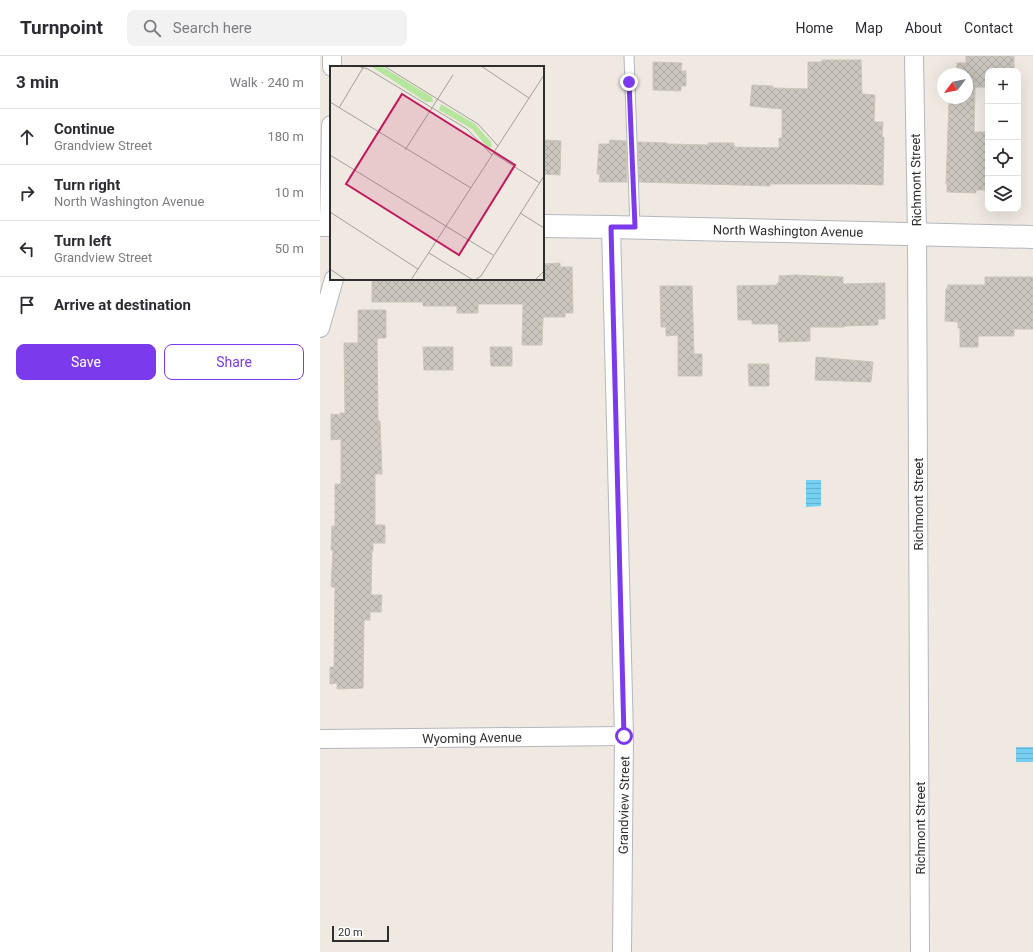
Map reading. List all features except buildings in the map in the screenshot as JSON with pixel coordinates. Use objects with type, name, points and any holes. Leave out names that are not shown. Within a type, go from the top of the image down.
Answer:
[{"type":"street","name":"Richmont Street","points":[[914,56],[917,234],[920,952]]},
{"type":"street","points":[[327,225],[330,150]]},
{"type":"street","name":"North Washington Avenue","points":[[544,226],[1033,237]]},
{"type":"street","name":"Grandview Street","points":[[611,227],[624,736],[622,952]]},
{"type":"street","points":[[320,328],[334,280]]},
{"type":"street","name":"Wyoming Avenue","points":[[320,739],[624,736]]},
{"type":"lane","points":[[629,56],[635,227]]},
{"type":"water","points":[[806,480],[821,480],[821,506],[806,507]]},
{"type":"water","points":[[1016,747],[1033,747],[1033,762],[1016,762]]},
{"type":"route","points":[[624,736],[611,227],[635,227],[629,82]]}]
